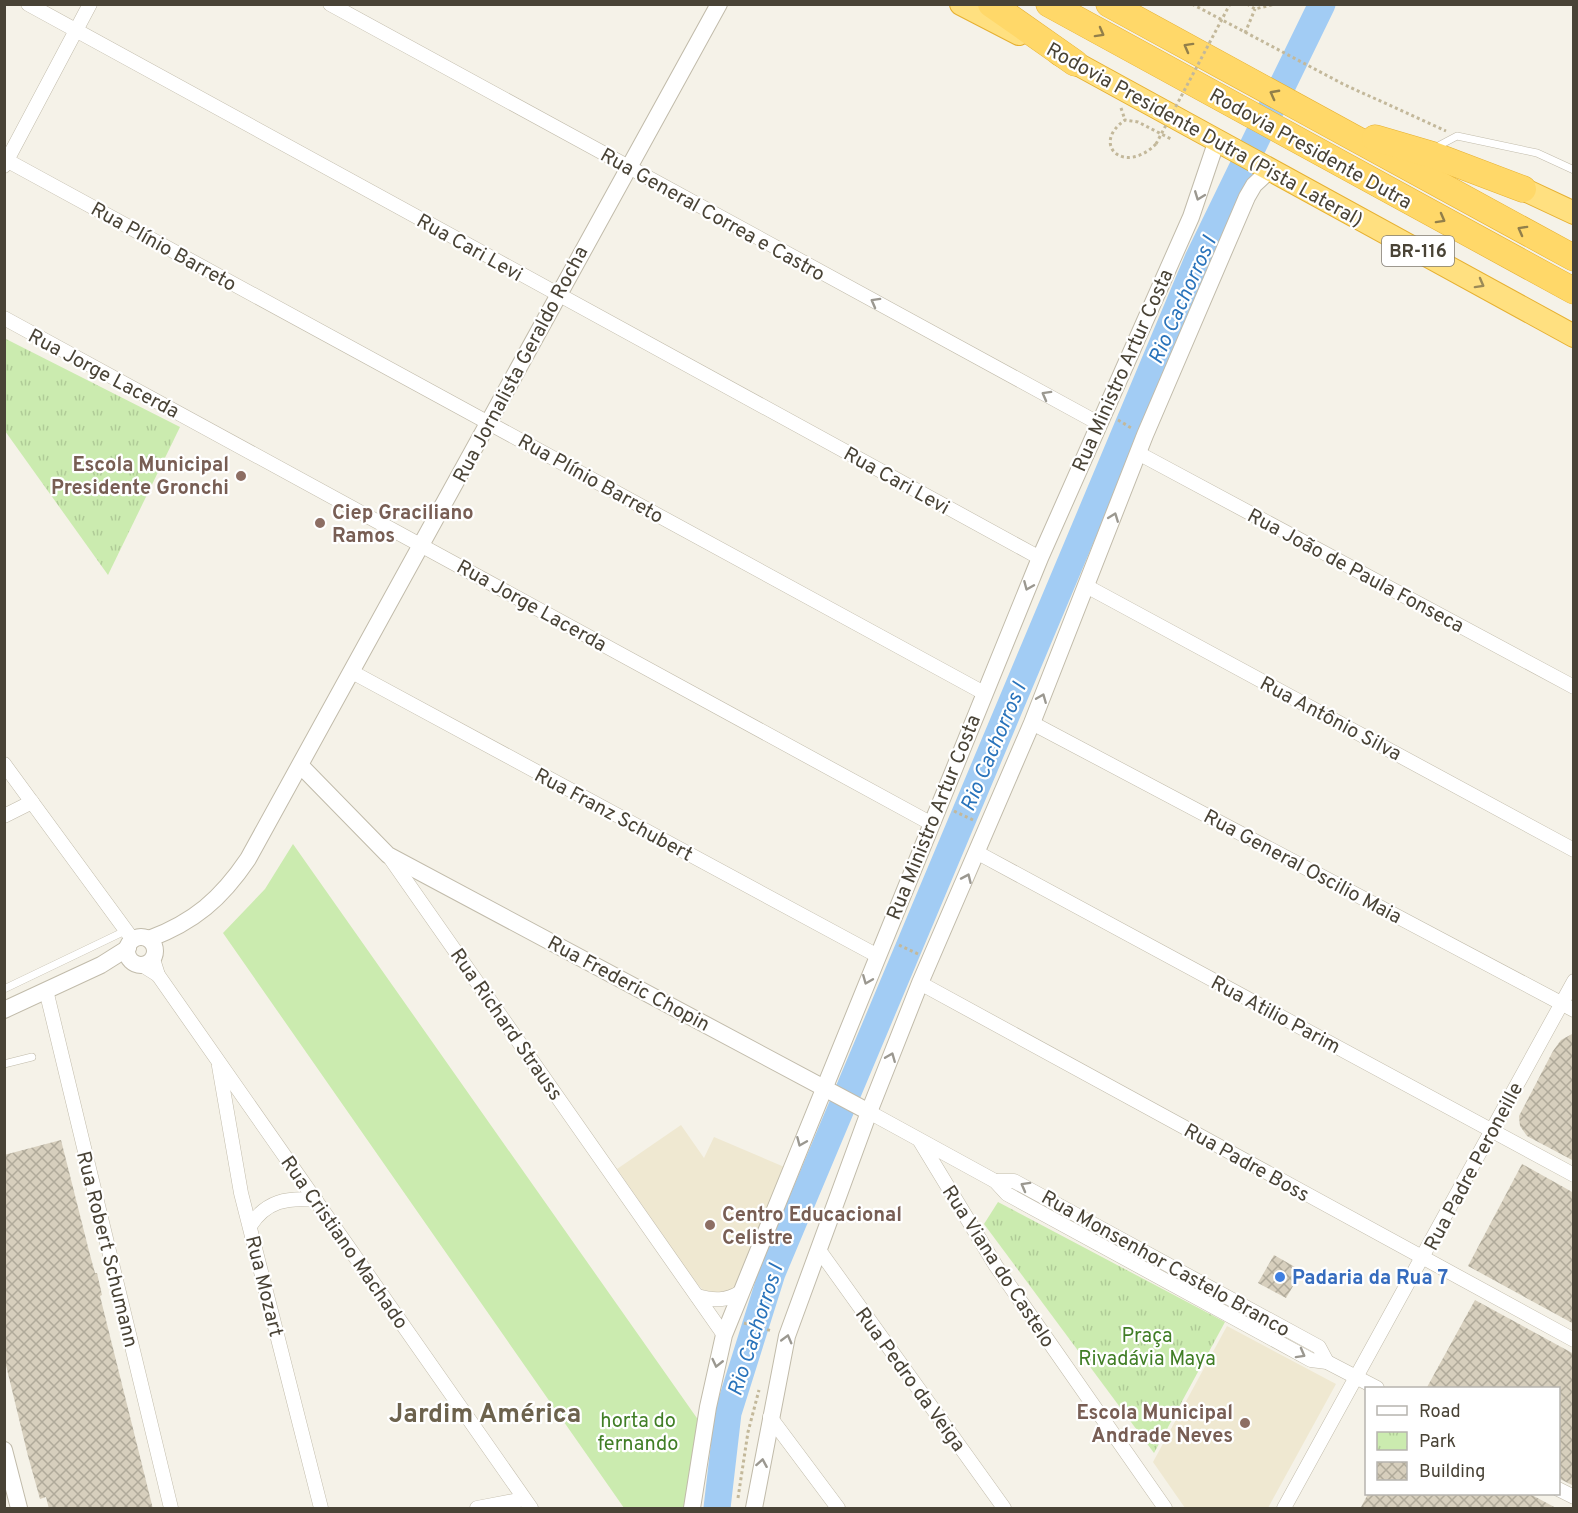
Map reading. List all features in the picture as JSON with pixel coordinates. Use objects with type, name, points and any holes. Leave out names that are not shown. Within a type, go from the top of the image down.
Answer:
[{"type":"highway","name":"Rodovia Presidente Dutra (Pista Lateral)","points":[[961,4],[1075,63],[1574,336]]},
{"type":"highway","points":[[991,4],[1075,63]]},
{"type":"highway","name":"Rodovia Presidente Dutra","points":[[1049,4],[1574,291]]},
{"type":"highway","name":"Rodovia Presidente Dutra","points":[[1109,4],[1574,258]]},
{"type":"highway","points":[[1340,130],[1424,152],[1523,189],[1574,213]]},
{"type":"street","name":"Rua Cari Levi","points":[[28,4],[1040,558]]},
{"type":"street","points":[[6,163],[90,4]]},
{"type":"street","name":"Rua General Correa e Castro","points":[[330,4],[627,167],[1105,420]]},
{"type":"street","name":"Rua Jornalista Geraldo Rocha","points":[[4,1010],[140,950],[204,910],[236,877],[301,766],[557,294],[719,4]]},
{"type":"street","name":"Rua Ministro Artur Costa","points":[[692,1509],[708,1407],[724,1335],[829,1090],[876,956],[1040,558],[1105,420],[1222,143]]},
{"type":"street","name":"Rua Plínio Barreto","points":[[6,163],[488,422],[984,693]]},
{"type":"street","points":[[754,1509],[787,1336],[819,1250],[863,1108],[978,852],[1088,587],[1138,453],[1247,197],[1267,167]]},
{"type":"street","name":"Rua Jorge Lacerda","points":[[4,318],[339,503],[422,545],[932,824]]},
{"type":"street","name":"Rua João de Paula Fonseca","points":[[1138,453],[1574,687]]},
{"type":"street","name":"Rua Antônio Silva","points":[[1088,587],[1574,850]]},
{"type":"street","name":"Rua Franz Schubert","points":[[352,672],[876,956]]},
{"type":"street","name":"Rua General Oscilio Maia","points":[[1032,723],[1567,1006]]},
{"type":"street","name":"Rua Cristiano Machado","points":[[4,764],[159,975],[528,1504]]},
{"type":"street","name":"Rua Richard Strauss","points":[[301,766],[388,855],[724,1335]]},
{"type":"street","points":[[4,816],[32,802]]},
{"type":"street","name":"Rua Atilio Parim","points":[[978,852],[1574,1175]]},
{"type":"street","name":"Rua Frederic Chopin","points":[[388,855],[863,1108]]},
{"type":"street","name":"Rua Padre Peroneille","points":[[1284,1508],[1492,1130],[1567,1006],[1574,981]]},
{"type":"street","name":"Rua Padre Boss","points":[[920,983],[1574,1340]]},
{"type":"street","name":"Rua Robert Schumann","points":[[46,990],[171,1509]]},
{"type":"street","name":"Rua Mozart","points":[[219,1062],[231,1139],[249,1226],[321,1509]]},
{"type":"street","name":"Rua Monsenhor Castelo Branco","points":[[863,1108],[995,1181],[1007,1194],[1311,1360],[1327,1362],[1374,1387]]},
{"type":"street","name":"Rua Viana do Castelo","points":[[919,1139],[996,1266],[1165,1509]]},
{"type":"street","points":[[249,1226],[259,1211],[271,1203],[292,1199],[316,1200]]},
{"type":"street","name":"Rua Pedro da Veiga","points":[[819,1250],[1004,1509]]},
{"type":"street","points":[[697,1296],[719,1300],[731,1298],[741,1292]]},
{"type":"street","points":[[770,1417],[838,1509]]},
{"type":"street","points":[[4,1450],[19,1509]]},
{"type":"street","points":[[1560,1490],[1574,1497]]},
{"type":"street","points":[[477,1509],[528,1504]]},
{"type":"lane","points":[[1440,145],[1457,136],[1537,153],[1574,170]]},
{"type":"lane","name":"Rua Jornalista Geraldo Rocha","points":[[4,989],[140,950]]},
{"type":"lane","points":[[4,1064],[32,1057]]},
{"type":"path","points":[[1192,4],[1316,70]]},
{"type":"path","points":[[1177,141],[1138,122],[1125,118],[1115,127],[1110,136],[1112,148],[1120,156],[1132,158],[1144,155],[1156,144],[1230,4]]},
{"type":"path","points":[[1247,4],[1254,10]]},
{"type":"path","points":[[1254,10],[1275,4]]},
{"type":"path","points":[[1245,33],[1254,10]]},
{"type":"path","points":[[1105,420],[1137,430]]},
{"type":"path","points":[[949,808],[976,822]]},
{"type":"path","points":[[892,942],[921,956]]},
{"type":"path","points":[[746,1323],[775,1332]]},
{"type":"shaded area","name":"Centro Educacional Celistre","points":[[681,1125],[704,1158],[714,1137],[789,1169],[741,1281],[731,1290],[716,1293],[703,1290],[696,1283],[617,1169]]},
{"type":"shaded area","name":"Escola Municipal Andrade Neves","points":[[1227,1326],[1336,1384],[1268,1508],[1185,1508],[1153,1462]]},
{"type":"green space","points":[[4,338],[180,427],[108,575],[5,431]]},
{"type":"green space","name":"horta do fernando","points":[[293,844],[699,1421],[687,1508],[624,1508],[223,933],[265,889]]},
{"type":"green space","name":"Praça Rivadávia Maya","points":[[998,1202],[1225,1322],[1154,1453],[984,1224]]},
{"type":"building","points":[[1574,1033],[1574,1161],[1527,1136],[1520,1126],[1519,1116],[1553,1051],[1561,1040]]},
{"type":"building","points":[[61,1140],[89,1251],[95,1273],[97,1273],[102,1295],[100,1296],[153,1509],[49,1509],[46,1497],[40,1499],[28,1456],[4,1357],[4,1155]]},
{"type":"building","points":[[1522,1164],[1574,1193],[1574,1324],[1468,1266]]},
{"type":"building","name":"Padaria da Rua 7","points":[[1274,1255],[1302,1271],[1286,1298],[1258,1283]]},
{"type":"building","points":[[1475,1300],[1574,1354],[1574,1486],[1560,1479],[1560,1387],[1427,1387]]},
{"type":"building","points":[[1367,1495],[1532,1495],[1558,1509],[1360,1509]]},
{"type":"waterway","name":"Rio Cachorros I","points":[[717,1508],[728,1413],[772,1273],[1198,259],[1322,4]]},
{"type":"place","name":"Escola Municipal Presidente Gronchi","points":[[241,476]]},
{"type":"place","name":"Ciep Graciliano Ramos","points":[[320,523]]},
{"type":"place","name":"Centro Educacional Celistre","points":[[710,1225]]},
{"type":"place","name":"Padaria da Rua 7","points":[[1280,1277]]},
{"type":"place","name":"Escola Municipal Andrade Neves","points":[[1245,1423]]},
{"type":"district","name":"Jardim América","points":[[485,1413]]}]
